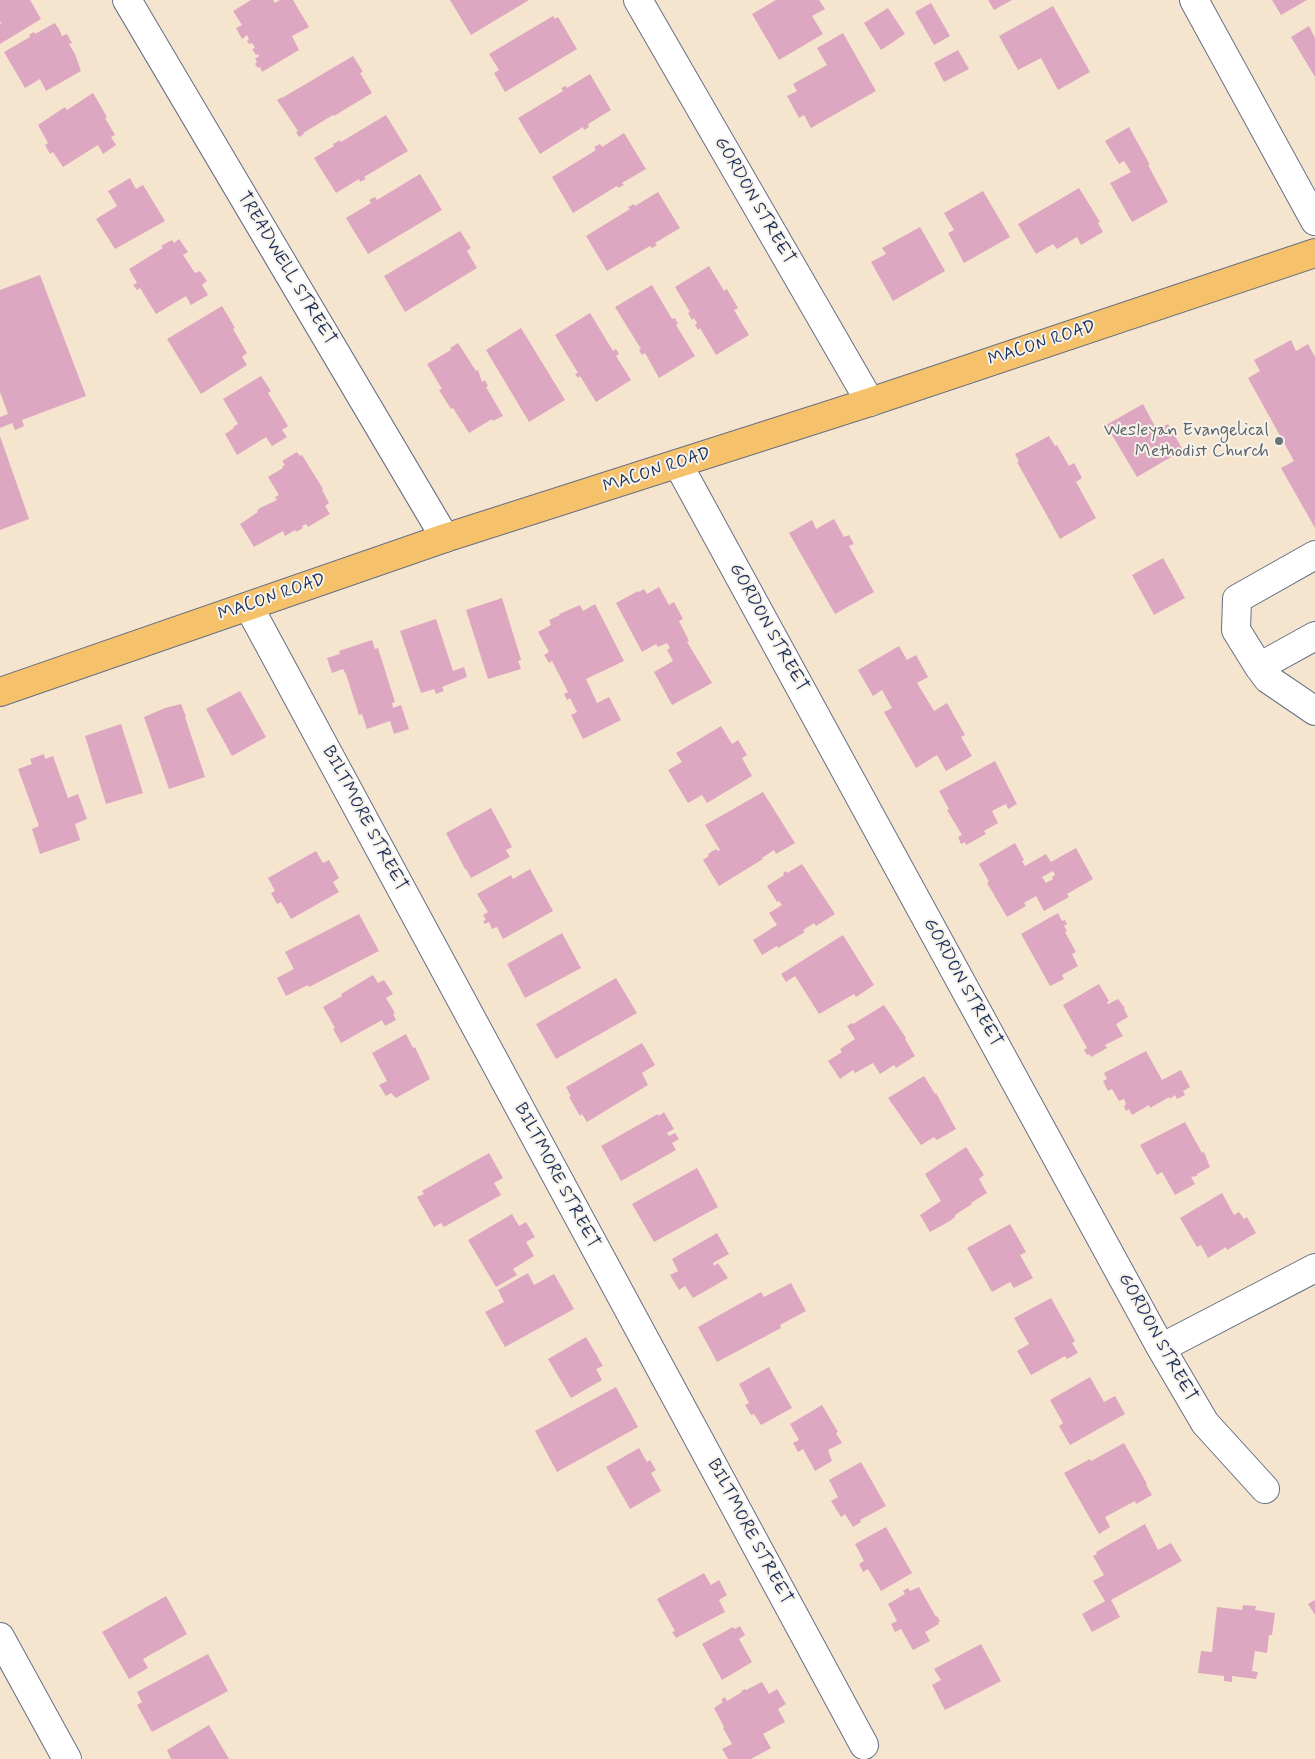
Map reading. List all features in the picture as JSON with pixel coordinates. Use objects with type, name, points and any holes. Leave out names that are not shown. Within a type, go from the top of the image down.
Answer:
[{"type":"main road","name":"MACON ROAD","points":[[1,690],[445,538],[870,402],[1315,253]]},
{"type":"street","name":"TREADWELL STREET","points":[[127,0],[445,538]]},
{"type":"street","name":"GORDON STREET","points":[[638,0],[870,402]]},
{"type":"street","points":[[1194,0],[1315,221]]},
{"type":"street","name":"GORDON STREET","points":[[678,464],[1161,1348],[1205,1423],[1265,1489]]},
{"type":"street","points":[[1315,555],[1237,599],[1236,630],[1268,678],[1315,711]]},
{"type":"street","name":"BILTMORE STREET","points":[[248,606],[864,1745]]},
{"type":"street","points":[[1259,667],[1315,636]]},
{"type":"street","points":[[1161,1348],[1315,1268]]},
{"type":"street","points":[[0,1637],[67,1759]]},
{"type":"building","points":[[0,0],[30,0],[41,19],[0,44],[0,24],[2,23],[0,22]]},
{"type":"building","points":[[251,0],[273,0],[275,3],[280,0],[293,0],[309,27],[292,36],[299,50],[262,72],[260,67],[258,68],[255,64],[257,62],[255,59],[259,56],[252,49],[255,48],[252,43],[249,44],[247,41],[249,39],[247,35],[242,39],[236,28],[242,25],[233,11]]},
{"type":"building","points":[[450,0],[529,0],[471,35]]},
{"type":"building","points":[[776,0],[819,0],[825,9],[812,16],[823,34],[779,60],[752,14]]},
{"type":"building","points":[[988,0],[1012,0],[994,10]]},
{"type":"building","points":[[1272,0],[1307,0],[1281,15]]},
{"type":"building","points":[[931,3],[950,36],[934,45],[915,12]]},
{"type":"building","points":[[1053,6],[1090,72],[1058,90],[1041,58],[1018,70],[999,36]]},
{"type":"building","points":[[888,8],[905,34],[881,50],[864,23]]},
{"type":"building","points":[[553,16],[555,19],[558,17],[577,49],[505,92],[494,73],[499,70],[489,54]]},
{"type":"building","points":[[55,23],[62,36],[67,34],[72,43],[69,44],[81,71],[46,91],[40,79],[25,88],[4,52],[30,37],[29,35],[34,32],[35,34]]},
{"type":"building","points":[[1309,26],[1315,38],[1315,77],[1291,37]]},
{"type":"building","points":[[843,33],[876,91],[811,128],[804,115],[799,118],[787,96],[797,91],[793,84],[827,65],[817,48]]},
{"type":"building","points":[[958,50],[969,69],[944,82],[934,63]]},
{"type":"building","points":[[353,56],[363,72],[360,73],[372,93],[299,137],[296,132],[298,131],[277,100]]},
{"type":"building","points":[[590,74],[611,110],[588,124],[589,127],[584,130],[583,127],[540,154],[518,118],[563,91],[561,88],[566,86],[567,88]]},
{"type":"building","points":[[93,93],[115,135],[111,137],[116,145],[103,154],[98,145],[63,167],[53,152],[50,154],[45,145],[48,143],[38,125],[65,107],[67,110]]},
{"type":"building","points":[[386,115],[408,151],[364,177],[366,179],[360,182],[359,179],[336,193],[314,158],[334,146],[333,144],[340,140],[341,142]]},
{"type":"building","points":[[1129,127],[1168,202],[1132,222],[1110,183],[1131,172],[1124,161],[1119,164],[1105,141]]},
{"type":"building","points":[[624,133],[646,169],[622,183],[624,185],[618,188],[617,186],[573,213],[552,177],[596,150],[594,147],[600,144],[602,147]]},
{"type":"building","points":[[420,174],[442,210],[368,254],[346,218],[371,203],[369,200],[375,197],[377,200]]},
{"type":"building","points":[[130,178],[136,189],[143,185],[165,221],[115,249],[96,219],[117,206],[108,191]]},
{"type":"building","points":[[1079,188],[1100,222],[1098,223],[1103,232],[1081,245],[1077,237],[1057,249],[1053,244],[1036,254],[1018,224]]},
{"type":"building","points":[[983,191],[1010,237],[964,263],[948,233],[954,230],[944,213]]},
{"type":"building","points":[[658,192],[680,228],[655,243],[657,245],[652,248],[650,246],[607,271],[586,236],[630,209],[628,207],[634,204],[635,206]]},
{"type":"building","points":[[920,227],[945,271],[893,301],[871,262],[886,254],[882,248]]},
{"type":"building","points":[[460,231],[471,248],[467,251],[477,268],[405,312],[384,276]]},
{"type":"building","points":[[179,239],[188,252],[183,255],[195,273],[200,271],[207,281],[202,285],[208,295],[191,305],[186,296],[156,314],[140,288],[137,290],[133,285],[137,283],[129,269],[163,248],[161,246],[172,240],[174,243]]},
{"type":"building","points":[[709,266],[724,291],[727,289],[738,308],[734,310],[749,335],[716,355],[700,328],[698,330],[695,325],[697,323],[694,318],[692,320],[688,313],[690,312],[675,287]]},
{"type":"building","points":[[40,275],[86,396],[22,420],[24,426],[15,430],[12,423],[0,428],[0,417],[8,414],[0,392],[0,290]]},
{"type":"building","points":[[652,285],[672,319],[675,318],[678,324],[676,325],[695,356],[659,378],[645,353],[642,355],[639,350],[641,349],[615,307]]},
{"type":"building","points":[[222,306],[247,353],[242,357],[247,365],[201,394],[167,339]]},
{"type":"building","points":[[590,313],[613,351],[616,349],[619,354],[616,356],[631,380],[596,402],[580,376],[578,378],[575,374],[578,373],[555,335]]},
{"type":"building","points":[[521,328],[565,400],[529,422],[486,350]]},
{"type":"building","points":[[1291,340],[1296,351],[1308,344],[1315,357],[1315,528],[1281,468],[1294,461],[1248,378],[1260,371],[1254,360]]},
{"type":"building","points":[[458,343],[476,371],[478,370],[482,382],[485,380],[488,386],[486,387],[503,416],[493,421],[492,419],[469,433],[439,390],[442,389],[427,364],[451,350],[450,348]]},
{"type":"building","points":[[261,376],[271,391],[268,393],[288,426],[282,430],[287,437],[272,446],[266,437],[237,455],[225,434],[238,424],[223,399]]},
{"type":"building","points":[[1143,404],[1157,430],[1168,424],[1183,450],[1137,477],[1106,425]]},
{"type":"building","points":[[0,436],[29,519],[0,530]]},
{"type":"building","points":[[1049,436],[1055,446],[1057,445],[1069,466],[1074,463],[1082,478],[1076,482],[1096,518],[1060,539],[1017,462],[1019,461],[1015,454]]},
{"type":"building","points":[[297,452],[300,456],[302,455],[323,489],[329,503],[325,506],[330,514],[308,527],[306,524],[296,532],[295,530],[285,536],[283,531],[254,547],[240,524],[258,512],[260,508],[277,500],[275,497],[279,495],[268,477],[283,468],[285,465],[282,461]]},
{"type":"building","points":[[834,519],[844,537],[849,535],[854,544],[849,546],[874,592],[835,614],[789,533],[812,520],[816,529]]},
{"type":"building","points":[[1163,558],[1185,598],[1154,615],[1132,575]]},
{"type":"building","points":[[659,587],[669,605],[674,602],[683,619],[679,621],[689,641],[687,642],[712,683],[672,705],[654,672],[673,661],[667,650],[670,648],[667,643],[658,647],[656,644],[642,652],[616,603],[638,591],[644,589],[647,594]]},
{"type":"building","points":[[502,598],[521,660],[518,661],[521,669],[488,679],[466,610]]},
{"type":"building","points":[[595,604],[624,661],[586,679],[597,703],[609,697],[621,720],[583,739],[571,715],[577,712],[570,698],[567,700],[564,694],[568,692],[552,661],[549,663],[544,655],[549,652],[538,632],[551,625],[549,620],[559,614],[580,605],[583,611]]},
{"type":"building","points":[[436,619],[453,671],[464,667],[467,677],[442,687],[444,691],[436,694],[434,689],[421,693],[400,631]]},
{"type":"building","points":[[372,640],[375,649],[378,648],[395,702],[392,703],[393,708],[401,705],[409,729],[394,734],[390,721],[367,729],[362,714],[359,715],[346,674],[343,669],[332,673],[327,658],[340,654],[339,651]]},
{"type":"building","points":[[899,646],[907,660],[916,655],[928,677],[917,683],[934,711],[947,703],[965,735],[961,737],[972,756],[946,771],[937,755],[916,768],[884,712],[892,708],[882,690],[873,696],[858,670]]},
{"type":"building","points":[[240,691],[266,737],[232,756],[206,709]]},
{"type":"building","points":[[181,704],[205,777],[169,789],[144,717],[165,708]]},
{"type":"building","points":[[121,724],[143,793],[106,804],[85,736]]},
{"type":"building","points":[[721,726],[732,744],[738,740],[747,755],[742,758],[752,776],[707,803],[702,795],[688,803],[668,770],[682,762],[676,753]]},
{"type":"building","points":[[44,754],[45,759],[53,756],[68,798],[78,794],[87,819],[75,824],[80,840],[40,854],[32,829],[39,826],[18,769],[32,764],[30,759]]},
{"type":"building","points":[[995,761],[1017,804],[1008,809],[1006,804],[992,811],[998,823],[984,831],[986,834],[966,845],[965,842],[961,844],[958,837],[962,835],[947,810],[949,809],[939,791]]},
{"type":"building","points":[[763,792],[795,843],[776,854],[774,850],[763,859],[719,886],[703,860],[716,849],[720,850],[705,825]]},
{"type":"building","points":[[491,808],[512,847],[506,850],[510,857],[471,878],[446,833]]},
{"type":"building","points":[[1015,843],[1025,866],[1046,854],[1051,862],[1076,848],[1093,879],[1067,894],[1069,897],[1044,911],[1036,896],[1024,903],[1026,906],[1007,917],[987,883],[989,882],[979,864]],"holes":[[[1053,871],[1055,875],[1052,877],[1053,879],[1046,883],[1042,877]]]},
{"type":"building","points":[[316,851],[323,863],[329,860],[339,878],[333,882],[339,892],[291,919],[281,902],[277,904],[271,893],[275,891],[268,878]]},
{"type":"building","points":[[802,864],[835,914],[816,926],[814,923],[803,930],[805,932],[762,955],[753,940],[777,925],[769,913],[782,905],[779,901],[777,902],[767,886],[784,875],[783,873],[786,871],[787,873]]},
{"type":"building","points":[[530,869],[553,911],[503,939],[497,927],[492,929],[489,922],[485,924],[483,921],[486,920],[483,915],[488,912],[477,894],[511,875],[513,879]]},
{"type":"building","points":[[1058,913],[1062,921],[1065,920],[1067,924],[1064,926],[1067,931],[1065,932],[1076,952],[1072,954],[1078,966],[1062,975],[1064,979],[1050,986],[1021,934]]},
{"type":"building","points":[[359,914],[379,951],[309,987],[308,985],[286,996],[277,978],[294,969],[285,952]]},
{"type":"building","points":[[562,933],[581,968],[525,998],[507,964]]},
{"type":"building","points":[[843,935],[874,985],[856,997],[854,994],[819,1014],[795,976],[786,982],[781,974]]},
{"type":"building","points":[[373,975],[378,983],[384,980],[393,994],[386,998],[395,1013],[393,1014],[396,1020],[385,1026],[382,1020],[341,1043],[323,1007]]},
{"type":"building","points":[[616,978],[637,1013],[556,1059],[536,1024]]},
{"type":"building","points":[[1099,984],[1109,1001],[1107,1002],[1108,1004],[1118,999],[1125,1008],[1128,1017],[1116,1024],[1123,1036],[1105,1045],[1107,1048],[1091,1057],[1084,1050],[1087,1048],[1063,1005]]},
{"type":"building","points":[[884,1005],[906,1038],[915,1056],[896,1068],[894,1065],[880,1074],[873,1063],[855,1073],[853,1070],[840,1079],[828,1061],[842,1052],[840,1049],[855,1039],[847,1026]]},
{"type":"building","points":[[406,1034],[413,1048],[415,1047],[430,1079],[396,1098],[391,1093],[386,1096],[379,1085],[387,1081],[372,1053]]},
{"type":"building","points":[[642,1043],[655,1065],[642,1073],[648,1085],[587,1122],[582,1114],[580,1116],[569,1097],[571,1096],[566,1087]]},
{"type":"building","points":[[1146,1051],[1162,1080],[1181,1070],[1190,1087],[1183,1091],[1185,1095],[1177,1099],[1175,1095],[1170,1099],[1169,1097],[1150,1108],[1149,1105],[1132,1115],[1129,1109],[1126,1111],[1124,1099],[1119,1101],[1112,1089],[1108,1091],[1103,1081],[1107,1079],[1104,1073]]},
{"type":"building","points":[[924,1076],[956,1129],[937,1140],[934,1137],[921,1145],[888,1098]]},
{"type":"building","points":[[664,1112],[674,1129],[667,1133],[669,1136],[675,1133],[679,1139],[672,1143],[676,1150],[621,1181],[601,1146]]},
{"type":"building","points":[[1185,1122],[1202,1153],[1204,1152],[1210,1167],[1197,1174],[1197,1176],[1191,1177],[1195,1184],[1175,1195],[1162,1172],[1157,1175],[1140,1145]]},
{"type":"building","points":[[966,1147],[984,1175],[979,1179],[987,1193],[955,1215],[950,1221],[930,1232],[920,1215],[941,1201],[925,1174]]},
{"type":"building","points":[[489,1153],[503,1178],[494,1183],[501,1195],[444,1227],[441,1223],[434,1227],[417,1197],[424,1194],[422,1191]]},
{"type":"building","points":[[697,1168],[718,1207],[654,1242],[632,1204]]},
{"type":"building","points":[[1222,1193],[1234,1215],[1239,1212],[1244,1219],[1247,1217],[1256,1233],[1227,1250],[1226,1247],[1208,1258],[1201,1245],[1197,1247],[1180,1218]]},
{"type":"building","points":[[512,1214],[519,1226],[526,1222],[535,1237],[526,1242],[534,1256],[513,1269],[517,1275],[496,1287],[468,1240]]},
{"type":"building","points":[[1010,1224],[1026,1252],[1020,1255],[1033,1278],[1014,1288],[1010,1282],[992,1292],[967,1248]]},
{"type":"building","points":[[717,1233],[729,1254],[713,1263],[714,1266],[718,1263],[728,1278],[693,1298],[685,1286],[679,1290],[670,1275],[678,1271],[672,1259]]},
{"type":"building","points":[[528,1273],[534,1285],[554,1274],[574,1309],[505,1347],[485,1312],[504,1302],[498,1290]]},
{"type":"building","points":[[791,1283],[806,1311],[780,1325],[781,1328],[717,1362],[698,1327],[761,1292],[764,1297]]},
{"type":"building","points":[[1051,1298],[1075,1341],[1072,1343],[1078,1353],[1067,1359],[1065,1356],[1031,1375],[1017,1351],[1029,1344],[1014,1318]]},
{"type":"building","points":[[586,1337],[603,1366],[596,1369],[602,1380],[571,1398],[548,1359]]},
{"type":"building","points":[[769,1367],[792,1408],[761,1425],[754,1414],[751,1415],[745,1405],[749,1403],[739,1384]]},
{"type":"building","points":[[1090,1377],[1104,1402],[1115,1396],[1125,1414],[1070,1445],[1059,1426],[1063,1423],[1050,1400]]},
{"type":"building","points":[[616,1387],[638,1427],[557,1472],[535,1431]]},
{"type":"building","points":[[822,1405],[838,1432],[836,1433],[842,1443],[828,1450],[832,1461],[815,1471],[803,1449],[798,1452],[793,1443],[799,1440],[790,1424]]},
{"type":"building","points":[[1124,1443],[1152,1495],[1136,1504],[1135,1501],[1105,1517],[1110,1527],[1099,1534],[1064,1473]]},
{"type":"building","points":[[639,1448],[647,1462],[650,1460],[656,1470],[651,1473],[661,1491],[630,1509],[606,1467]]},
{"type":"building","points":[[861,1462],[886,1506],[860,1520],[861,1522],[853,1527],[845,1514],[841,1517],[831,1501],[838,1497],[829,1480]]},
{"type":"building","points":[[1145,1524],[1158,1550],[1171,1543],[1182,1561],[1111,1600],[1120,1617],[1092,1632],[1082,1614],[1105,1601],[1093,1581],[1104,1575],[1093,1556],[1097,1554],[1096,1552]]},
{"type":"building","points":[[886,1527],[912,1573],[881,1591],[868,1569],[863,1572],[859,1564],[864,1561],[855,1544]]},
{"type":"building","points":[[704,1573],[711,1585],[719,1580],[727,1595],[719,1600],[725,1612],[676,1638],[672,1632],[675,1631],[657,1599]]},
{"type":"building","points":[[919,1587],[940,1621],[938,1622],[939,1624],[925,1632],[930,1641],[913,1650],[901,1629],[895,1632],[891,1624],[897,1621],[888,1604],[905,1594],[903,1591],[908,1588],[910,1591]]},
{"type":"building","points":[[166,1596],[187,1634],[143,1659],[148,1668],[129,1679],[102,1632]]},
{"type":"building","points":[[1315,1600],[1315,1615],[1308,1604]]},
{"type":"building","points":[[1243,1605],[1256,1606],[1255,1610],[1275,1613],[1272,1635],[1269,1635],[1267,1653],[1255,1651],[1252,1671],[1258,1672],[1256,1679],[1232,1676],[1232,1682],[1224,1681],[1224,1676],[1198,1673],[1201,1651],[1212,1652],[1217,1607],[1242,1610]]},
{"type":"building","points":[[740,1626],[745,1635],[739,1639],[752,1662],[722,1680],[702,1644],[733,1627],[735,1629]]},
{"type":"building","points":[[981,1644],[1001,1681],[945,1710],[932,1685],[941,1680],[934,1669]]},
{"type":"building","points":[[208,1654],[228,1691],[152,1732],[137,1705],[142,1702],[137,1692]]},
{"type":"building","points":[[762,1682],[769,1694],[777,1689],[786,1704],[778,1709],[785,1722],[763,1734],[771,1748],[751,1759],[728,1759],[722,1749],[732,1744],[714,1708],[723,1702],[721,1700],[725,1697],[727,1701],[741,1691]]},
{"type":"building","points":[[209,1725],[229,1759],[171,1759],[167,1750]]},
{"type":"place","name":"Wesleyan Evangelical Methodist Church","points":[[1279,441]]}]
